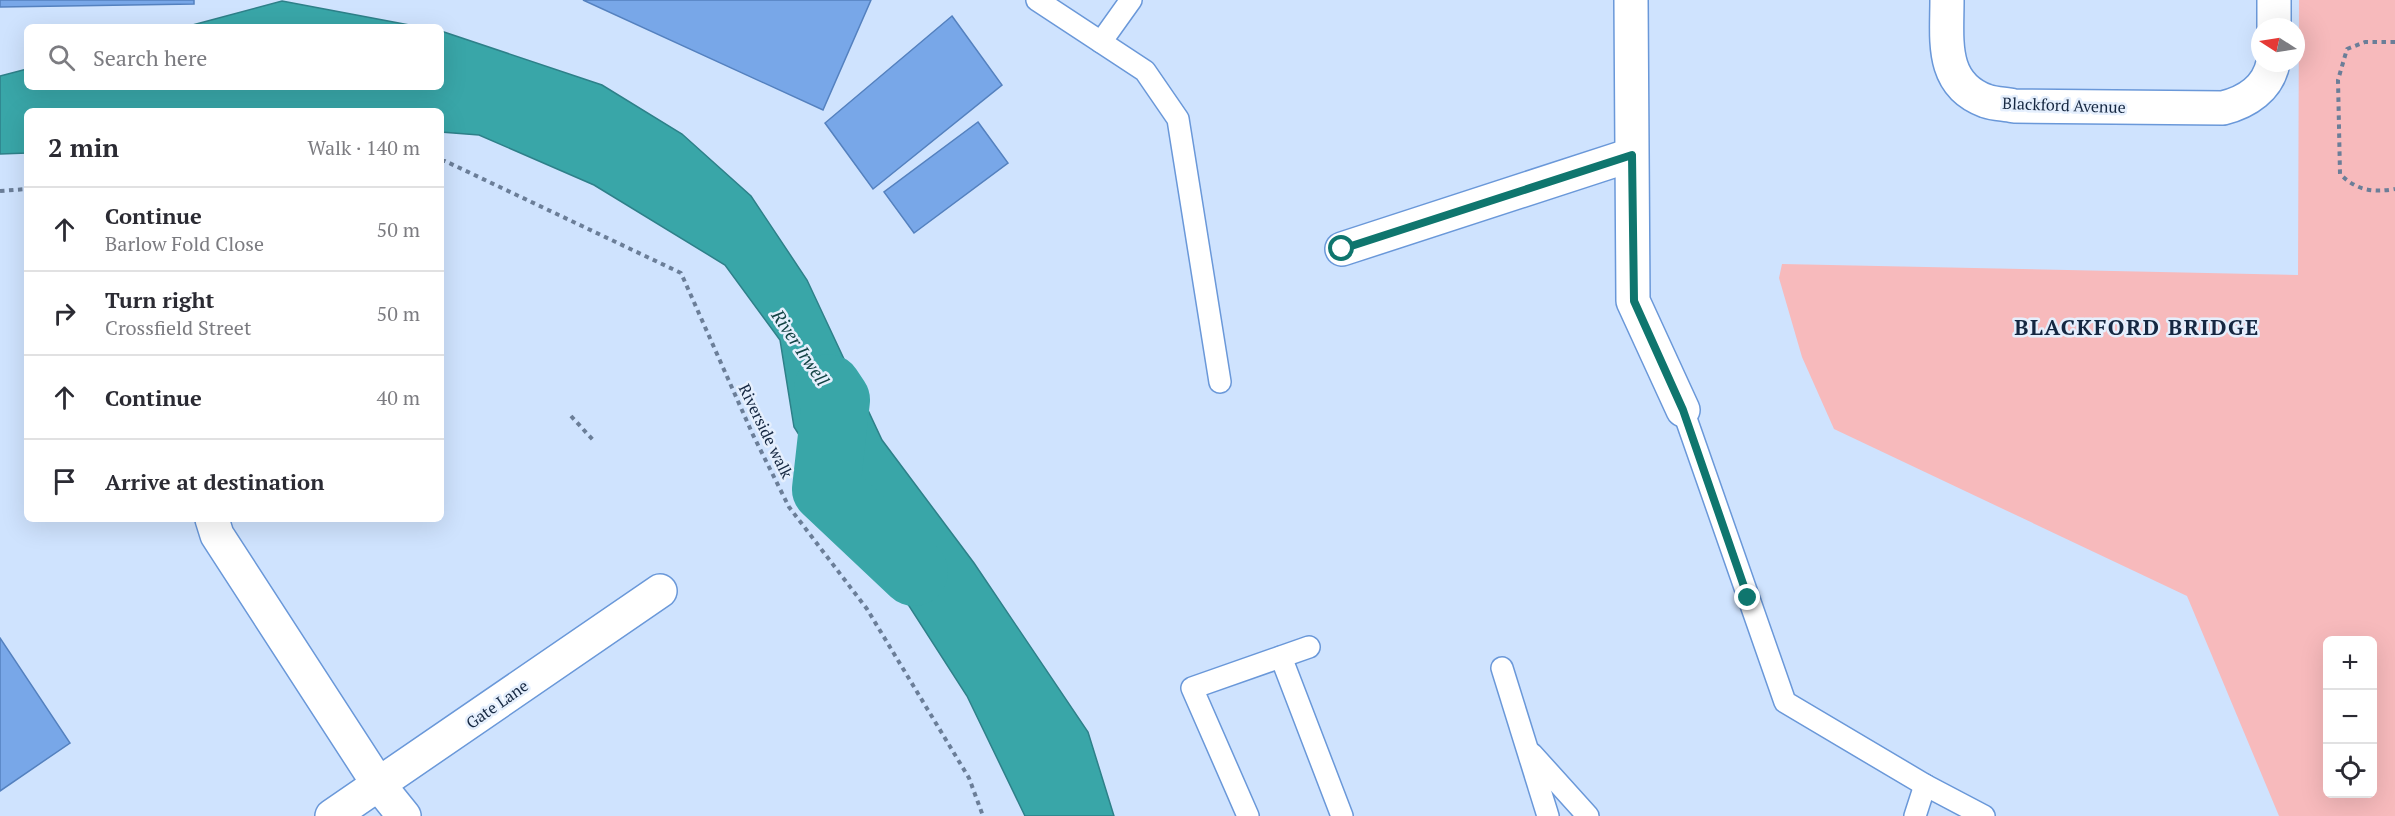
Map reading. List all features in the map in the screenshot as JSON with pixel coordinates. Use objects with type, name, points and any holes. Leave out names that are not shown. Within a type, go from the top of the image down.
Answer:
[{"type":"street","points":[[1631,0],[1634,301],[1683,410]]},
{"type":"street","name":"Blackford Avenue","points":[[1947,0],[1947,52],[1953,74],[1970,92],[1987,101],[2014,106],[2223,108],[2239,104],[2257,92],[2271,72]]},
{"type":"street","points":[[2274,0],[2274,18]]},
{"type":"street","points":[[1342,249],[1632,155]]},
{"type":"street","points":[[213,522],[217,535],[379,785],[404,816]]},
{"type":"street","name":"Gate Lane","points":[[332,816],[660,591]]},
{"type":"lane","points":[[1037,0],[1145,71],[1178,119],[1220,382]]},
{"type":"lane","points":[[1101,42],[1131,0]]},
{"type":"lane","points":[[1683,410],[1785,702],[1925,785],[1984,816]]},
{"type":"lane","points":[[1248,816],[1192,688],[1310,647]]},
{"type":"lane","points":[[1281,657],[1337,815]]},
{"type":"lane","points":[[1502,668],[1548,816]]},
{"type":"lane","points":[[1528,750],[1588,816]]},
{"type":"lane","points":[[1914,816],[1925,785]]},
{"type":"path","points":[[2395,42],[2365,42],[2347,49],[2338,80],[2338,147],[2340,174],[2352,186],[2380,192],[2395,189]]},
{"type":"path","name":"Riverside walk","points":[[444,161],[681,273],[753,435],[789,507],[867,609],[969,778],[983,816]]},
{"type":"path","points":[[0,191],[24,189]]},
{"type":"path","points":[[571,416],[593,440]]},
{"type":"shaded area","points":[[2299,0],[2395,0],[2395,816],[2279,816],[2187,596],[1834,429],[1802,357],[1779,278],[1782,264],[2298,275],[2299,72],[2305,72],[2305,18],[2299,18]]},
{"type":"water","points":[[282,1],[404,24],[196,24]]},
{"type":"water","points":[[444,32],[602,85],[682,134],[751,196],[807,280],[882,440],[974,563],[1088,732],[1114,816],[1025,816],[967,696],[794,427],[780,340],[725,265],[594,185],[479,135],[444,132],[444,108],[24,108],[24,153],[0,154],[0,76],[24,70],[24,90],[444,90]]},
{"type":"building","points":[[0,0],[194,0],[194,4],[0,7]]},
{"type":"building","points":[[583,0],[871,0],[823,110]]},
{"type":"building","points":[[952,16],[1002,85],[873,189],[825,123]]},
{"type":"building","points":[[978,122],[1008,163],[914,233],[884,192]]},
{"type":"building","points":[[0,638],[70,743],[0,791]]},
{"type":"waterway","name":"River Irwell","points":[[828,388],[836,400],[826,489],[914,572]]},
{"type":"district","name":"BLACKFORD BRIDGE","points":[[2137,327]]},
{"type":"route","points":[[1342,249],[1632,155],[1634,301],[1683,410],[1748,598]]}]
